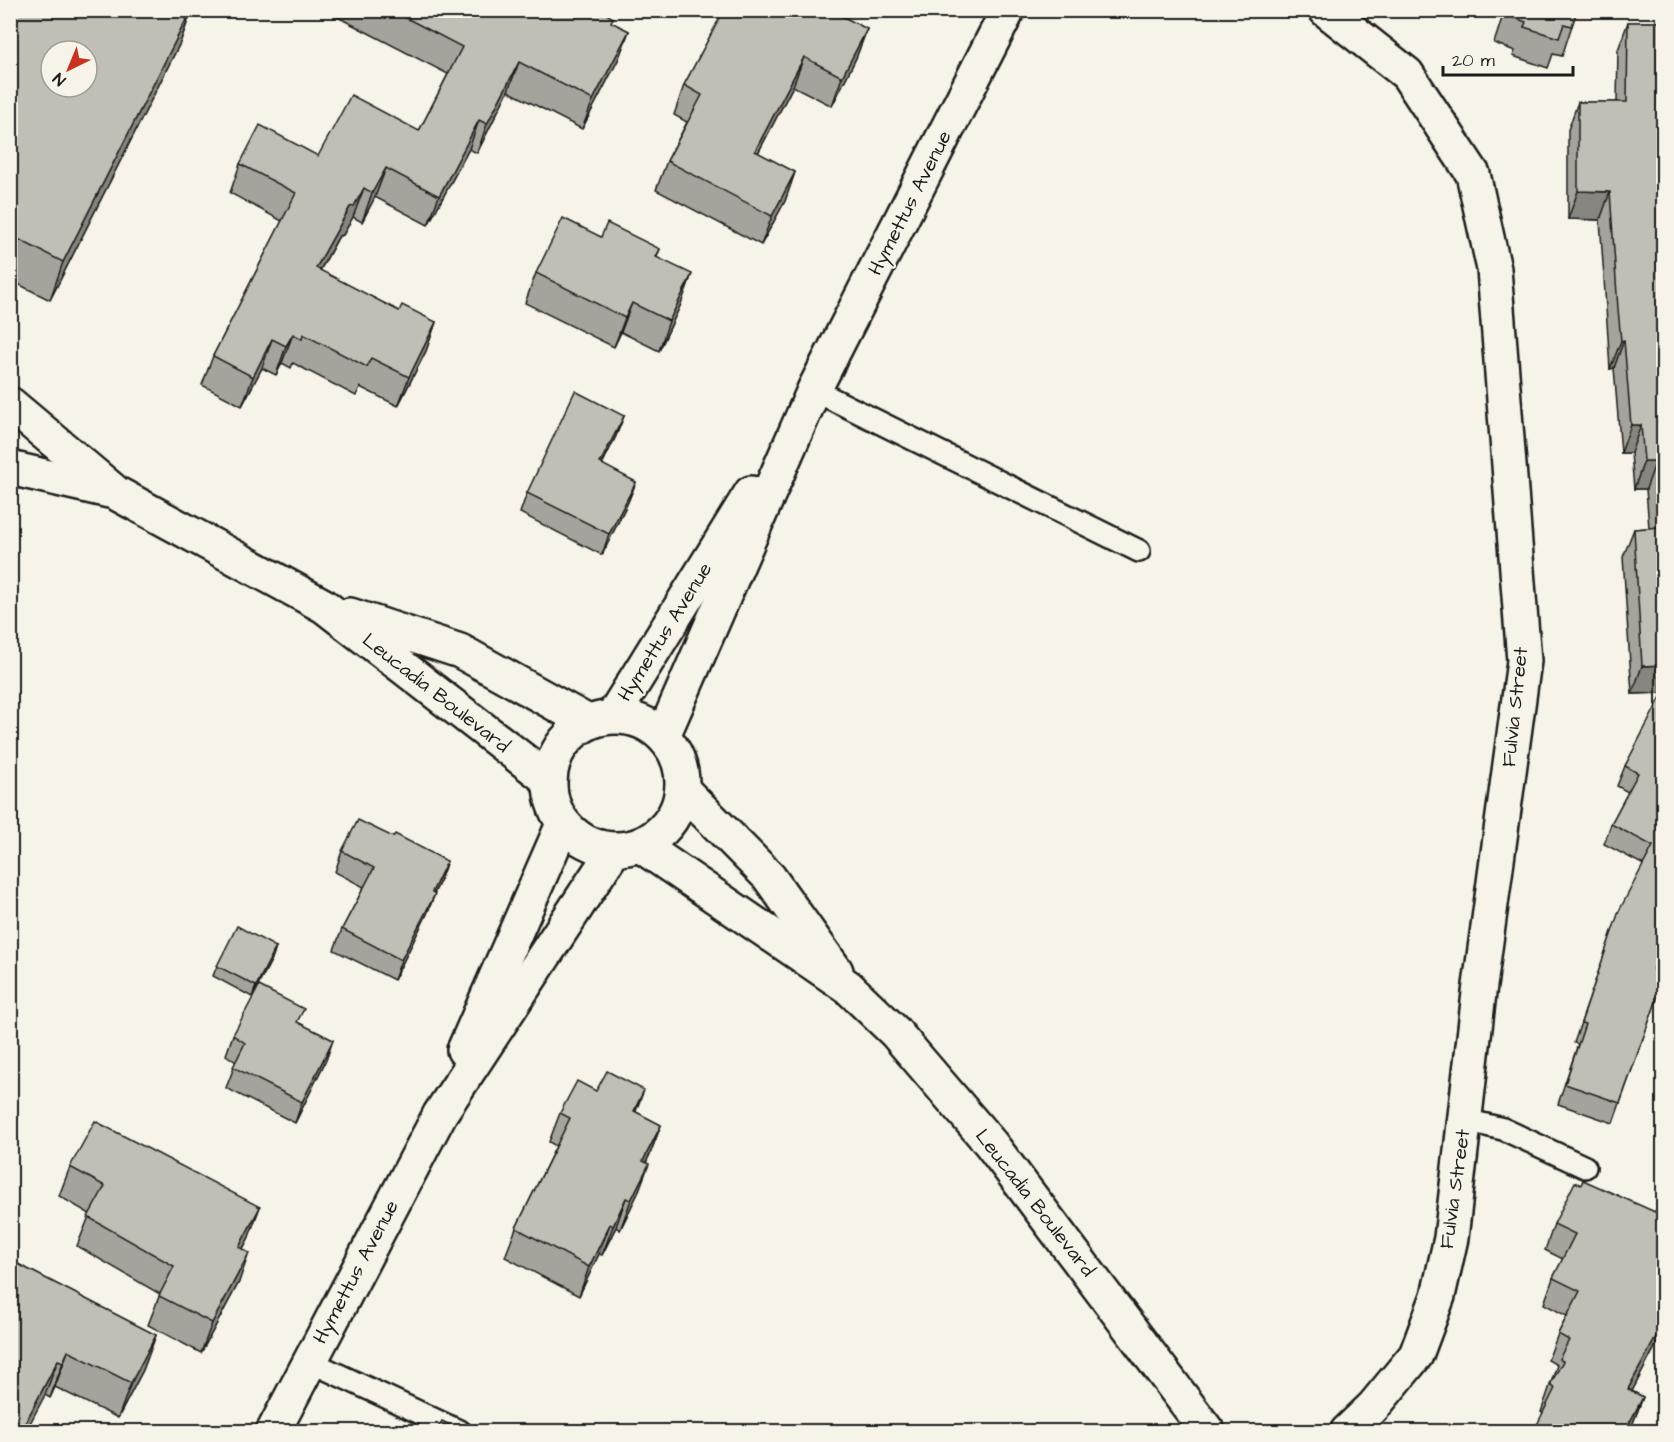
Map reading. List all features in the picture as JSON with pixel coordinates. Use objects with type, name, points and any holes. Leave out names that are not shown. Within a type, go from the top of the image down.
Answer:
[{"type":"street","name":"Hymettus Avenue","points":[[663,736],[813,393],[1008,10]]},
{"type":"street","name":"Fulvia Street","points":[[1326,10],[1407,74],[1473,174],[1494,269],[1524,661],[1450,1238],[1438,1296],[1416,1356],[1373,1407],[1347,1431]]},
{"type":"street","name":"Hymettus Avenue","points":[[600,719],[813,393]]},
{"type":"street","name":"Leucadia Boulevard","points":[[10,404],[116,493],[324,606],[549,780]]},
{"type":"street","name":"Leucadia Boulevard","points":[[10,468],[116,493]]},
{"type":"street","name":"Leucadia Boulevard","points":[[324,606],[460,651],[600,719]]},
{"type":"street","points":[[629,717],[650,726],[663,736],[678,758],[682,789],[680,803],[669,824],[650,840],[627,847],[586,843],[563,824],[551,799],[549,780],[553,757],[567,737],[600,719],[629,717]]},
{"type":"street","name":"Leucadia Boulevard","points":[[682,789],[769,877],[848,987],[895,1032],[992,1144],[1208,1431]]},
{"type":"street","name":"Hymettus Avenue","points":[[440,1114],[478,1012],[563,824]]},
{"type":"street","name":"Hymettus Avenue","points":[[273,1431],[440,1114],[627,847]]},
{"type":"street","name":"Leucadia Boulevard","points":[[627,847],[848,987]]},
{"type":"lane","points":[[813,393],[1139,550]]},
{"type":"lane","points":[[1464,1120],[1503,1129],[1586,1167]]},
{"type":"lane","points":[[309,1361],[461,1431]]},
{"type":"building","points":[[10,10],[191,10],[63,262],[10,235]]},
{"type":"building","points":[[391,10],[600,10],[613,18],[611,22],[629,31],[593,100],[519,62],[487,124],[479,120],[439,196],[386,168],[372,193],[364,188],[354,206],[350,207],[316,268],[399,311],[402,305],[436,322],[409,377],[371,358],[367,367],[303,334],[302,339],[293,334],[286,346],[272,339],[253,377],[213,356],[296,193],[240,164],[260,125],[318,156],[351,95],[419,131],[462,47]]},
{"type":"building","points":[[724,10],[830,10],[867,29],[842,77],[804,57],[755,151],[795,172],[772,216],[667,161],[702,95],[684,85]]},
{"type":"building","points":[[1506,10],[1577,10],[1572,26],[1564,24],[1559,38],[1524,27],[1526,22],[1504,14]]},
{"type":"building","points":[[1628,22],[1664,22],[1664,665],[1642,666],[1634,529],[1661,527],[1656,461],[1644,461],[1641,425],[1631,425],[1624,340],[1621,341],[1618,309],[1610,192],[1578,191],[1578,102],[1627,102]]},
{"type":"building","points":[[563,218],[601,237],[607,223],[660,249],[656,257],[692,274],[669,321],[632,303],[625,318],[536,273]]},
{"type":"building","points":[[575,391],[624,416],[600,463],[636,482],[609,534],[527,493]]},
{"type":"building","points":[[1662,695],[1664,696],[1664,949],[1653,970],[1664,973],[1664,979],[1620,1103],[1565,1084],[1585,1024],[1581,1023],[1619,911],[1653,846],[1611,824],[1638,773],[1625,766]]},
{"type":"building","points":[[358,820],[393,837],[395,834],[447,861],[432,892],[435,894],[401,960],[342,929],[374,868],[342,851]]},
{"type":"building","points":[[237,926],[276,947],[256,986],[217,966]]},
{"type":"building","points":[[259,986],[304,1009],[297,1022],[333,1040],[302,1102],[233,1067],[245,1043],[233,1035]]},
{"type":"building","points":[[607,1071],[644,1090],[634,1111],[661,1125],[643,1161],[649,1164],[631,1200],[626,1198],[613,1226],[610,1224],[589,1267],[516,1228],[570,1118],[560,1113],[577,1081],[596,1091]]},
{"type":"building","points":[[95,1121],[260,1207],[239,1247],[249,1253],[212,1323],[159,1296],[174,1266],[88,1217],[105,1186],[70,1167]]},
{"type":"building","points":[[1583,1180],[1655,1212],[1664,1194],[1664,1322],[1628,1389],[1643,1397],[1625,1431],[1534,1431],[1555,1388],[1550,1385],[1563,1361],[1559,1359],[1569,1340],[1558,1334],[1580,1291],[1553,1278],[1575,1234],[1554,1224],[1575,1182],[1581,1185]]},
{"type":"building","points":[[10,1260],[156,1335],[131,1383],[68,1351],[63,1362],[58,1360],[21,1431],[10,1431]]},
{"type":"building","points":[[442,1421],[462,1431],[436,1431]]}]
